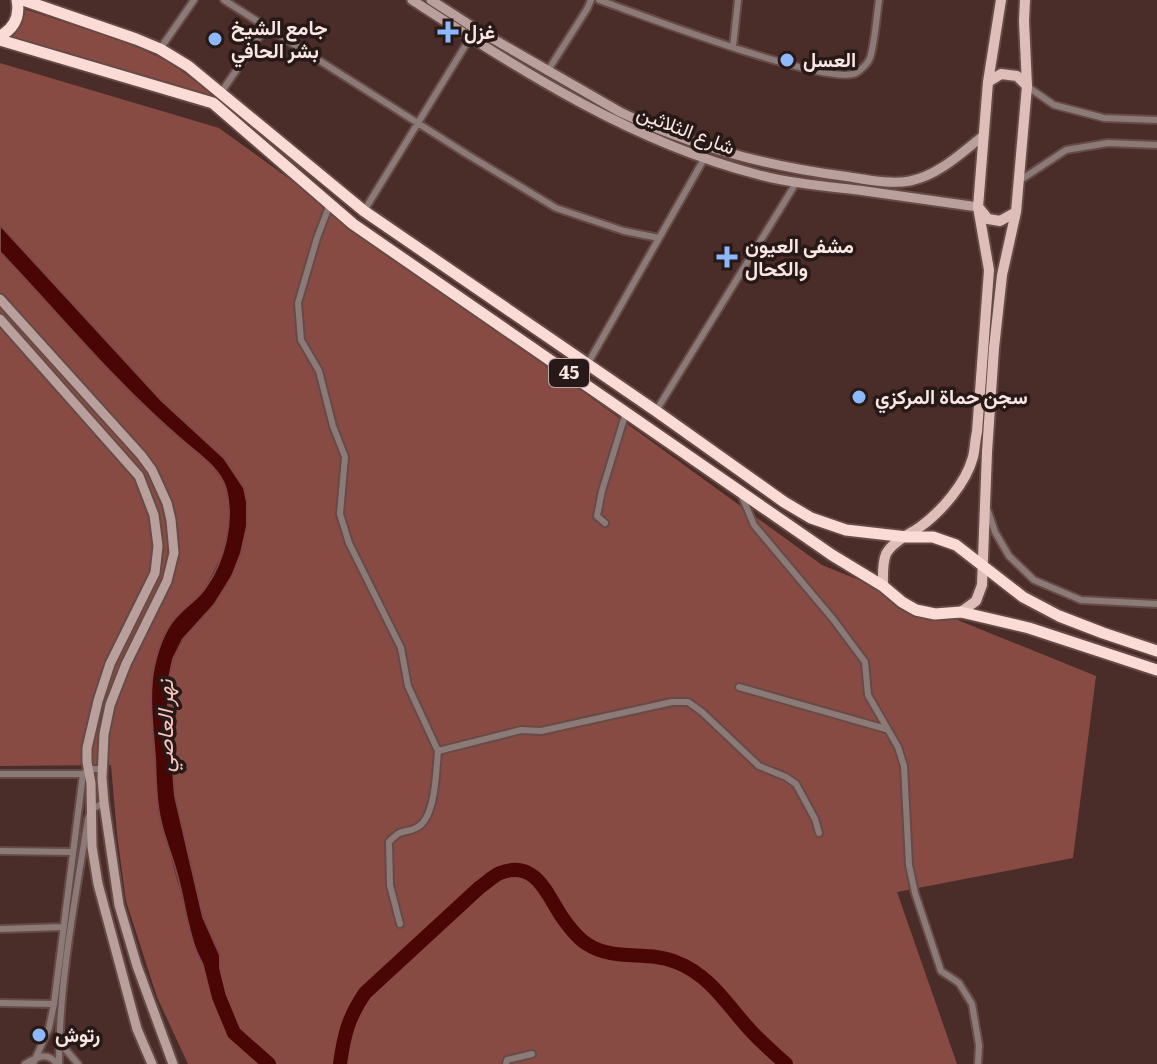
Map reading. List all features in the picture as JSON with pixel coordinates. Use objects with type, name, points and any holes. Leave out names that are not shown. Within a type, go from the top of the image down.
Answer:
[{"type":"highway","points":[[0,38],[17,19],[17,0]]},
{"type":"highway","name":"45","points":[[23,0],[136,39],[188,66],[364,211],[811,518],[846,530],[933,537],[956,545],[1023,597],[1059,616],[1157,651]]},
{"type":"highway","name":"45","points":[[0,38],[213,103],[353,224],[916,610],[935,614],[961,612],[1029,628],[1157,670]]},
{"type":"main road","name":"شارع الثلاثين","points":[[412,0],[470,38],[597,106],[638,133],[704,159],[796,183],[978,207]]},
{"type":"main road","points":[[431,0],[597,106],[709,148],[760,162],[856,178],[910,181],[935,172],[983,136]]},
{"type":"main road","points":[[883,586],[883,567],[891,547],[928,521],[947,502],[973,458],[989,270],[978,207],[988,82],[1001,0]]},
{"type":"main road","points":[[961,612],[976,601],[982,585],[995,334],[1002,275],[1016,212],[1027,86],[1025,0]]},
{"type":"main road","points":[[988,82],[1001,74],[1017,76],[1027,86]]},
{"type":"main road","points":[[758,175],[760,162]]},
{"type":"main road","points":[[978,207],[988,219],[1000,221],[1016,212]]},
{"type":"main road","points":[[0,299],[141,455],[163,493],[171,520],[174,553],[167,581],[126,664],[110,705],[102,769],[119,905],[137,966],[173,1064]]},
{"type":"main road","points":[[0,319],[139,476],[154,515],[158,558],[155,573],[110,664],[87,748],[86,771],[98,884],[137,1029],[152,1064]]},
{"type":"main road","points":[[77,855],[94,861]]},
{"type":"street","points":[[160,49],[194,0]]},
{"type":"street","points":[[224,0],[556,208],[624,231],[659,238]]},
{"type":"street","points":[[547,72],[591,0]]},
{"type":"street","points":[[599,0],[733,47],[828,74],[846,75],[858,73],[869,60],[879,0]]},
{"type":"street","points":[[733,47],[738,0]]},
{"type":"street","points":[[213,103],[266,27]]},
{"type":"street","points":[[364,211],[470,38]]},
{"type":"street","points":[[1027,86],[1054,105],[1104,118],[1157,120]]},
{"type":"street","points":[[1019,181],[1066,150],[1108,143],[1157,145]]},
{"type":"street","points":[[587,365],[704,159]]},
{"type":"street","points":[[656,411],[796,183]]},
{"type":"street","points":[[330,204],[298,303],[301,340],[319,371],[333,426],[345,457],[340,514],[349,543],[401,648],[408,686],[438,751],[430,813],[419,828],[398,832],[389,842],[390,885],[400,924]]},
{"type":"street","points":[[605,523],[597,516],[626,412]]},
{"type":"street","points":[[740,490],[754,525],[865,662],[868,695],[898,747],[904,766],[909,865],[915,893],[941,971],[959,983],[972,1004],[979,1045],[978,1064]]},
{"type":"street","points":[[986,507],[995,532],[1009,556],[1034,580],[1081,600],[1157,604]]},
{"type":"street","points":[[739,687],[886,729]]},
{"type":"street","points":[[438,751],[521,730],[541,731],[672,702],[688,702],[759,766],[796,784],[819,833]]},
{"type":"street","points":[[0,774],[102,769]]},
{"type":"street","points":[[58,1064],[86,771]]},
{"type":"street","points":[[34,1061],[49,1028],[77,855],[92,809],[104,803]]},
{"type":"street","points":[[0,851],[77,855]]},
{"type":"street","points":[[0,929],[64,927]]},
{"type":"street","points":[[0,1003],[54,1004]]},
{"type":"street","points":[[58,1040],[78,1064]]},
{"type":"street","points":[[506,1064],[507,1060],[532,1054]]},
{"type":"street","points":[[25,1064],[39,1056],[49,1057],[58,1064]]},
{"type":"shaded area","points":[[21,8],[126,42],[169,62],[213,94],[211,97],[6,36]]},
{"type":"shaded area","points":[[0,63],[219,128],[822,565],[1096,676],[1073,858],[897,892],[957,1064],[188,1064],[157,997],[126,901],[111,765],[0,766],[0,252],[137,400],[210,463],[225,485],[229,508],[222,555],[205,588],[168,628],[153,669],[152,719],[159,815],[198,955],[208,972],[217,947],[203,917],[175,796],[168,683],[173,659],[183,639],[232,576],[247,526],[247,502],[244,488],[224,458],[162,401],[0,225]]},
{"type":"water","name":"نهر العاصي","points":[[0,225],[162,401],[224,458],[244,488],[247,526],[241,553],[232,576],[214,605],[183,639],[173,659],[168,683],[175,796],[203,917],[220,955],[220,971],[215,977],[207,970],[195,947],[161,821],[151,689],[160,645],[167,631],[175,618],[203,591],[223,553],[229,514],[226,489],[213,468],[134,395],[0,252]]},
{"type":"waterway","name":"نهر العاصي","points":[[340,1064],[348,1027],[365,993],[480,887],[497,874],[512,870],[523,871],[539,882],[570,928],[587,944],[608,953],[676,962],[699,975],[786,1064]]},
{"type":"waterway","name":"نهر العاصي","points":[[210,961],[219,997],[234,1033],[269,1064]]},
{"type":"place","name":"غزل","points":[[448,32]]},
{"type":"place","name":"جامع الشيخ بشر الحافي","points":[[215,39]]},
{"type":"place","name":"العسل","points":[[787,60]]},
{"type":"place","name":"مشفى العيون والكحال","points":[[727,257]]},
{"type":"place","name":"سجن حماة المركزي","points":[[859,397]]},
{"type":"place","name":"رتوش","points":[[39,1035]]}]
